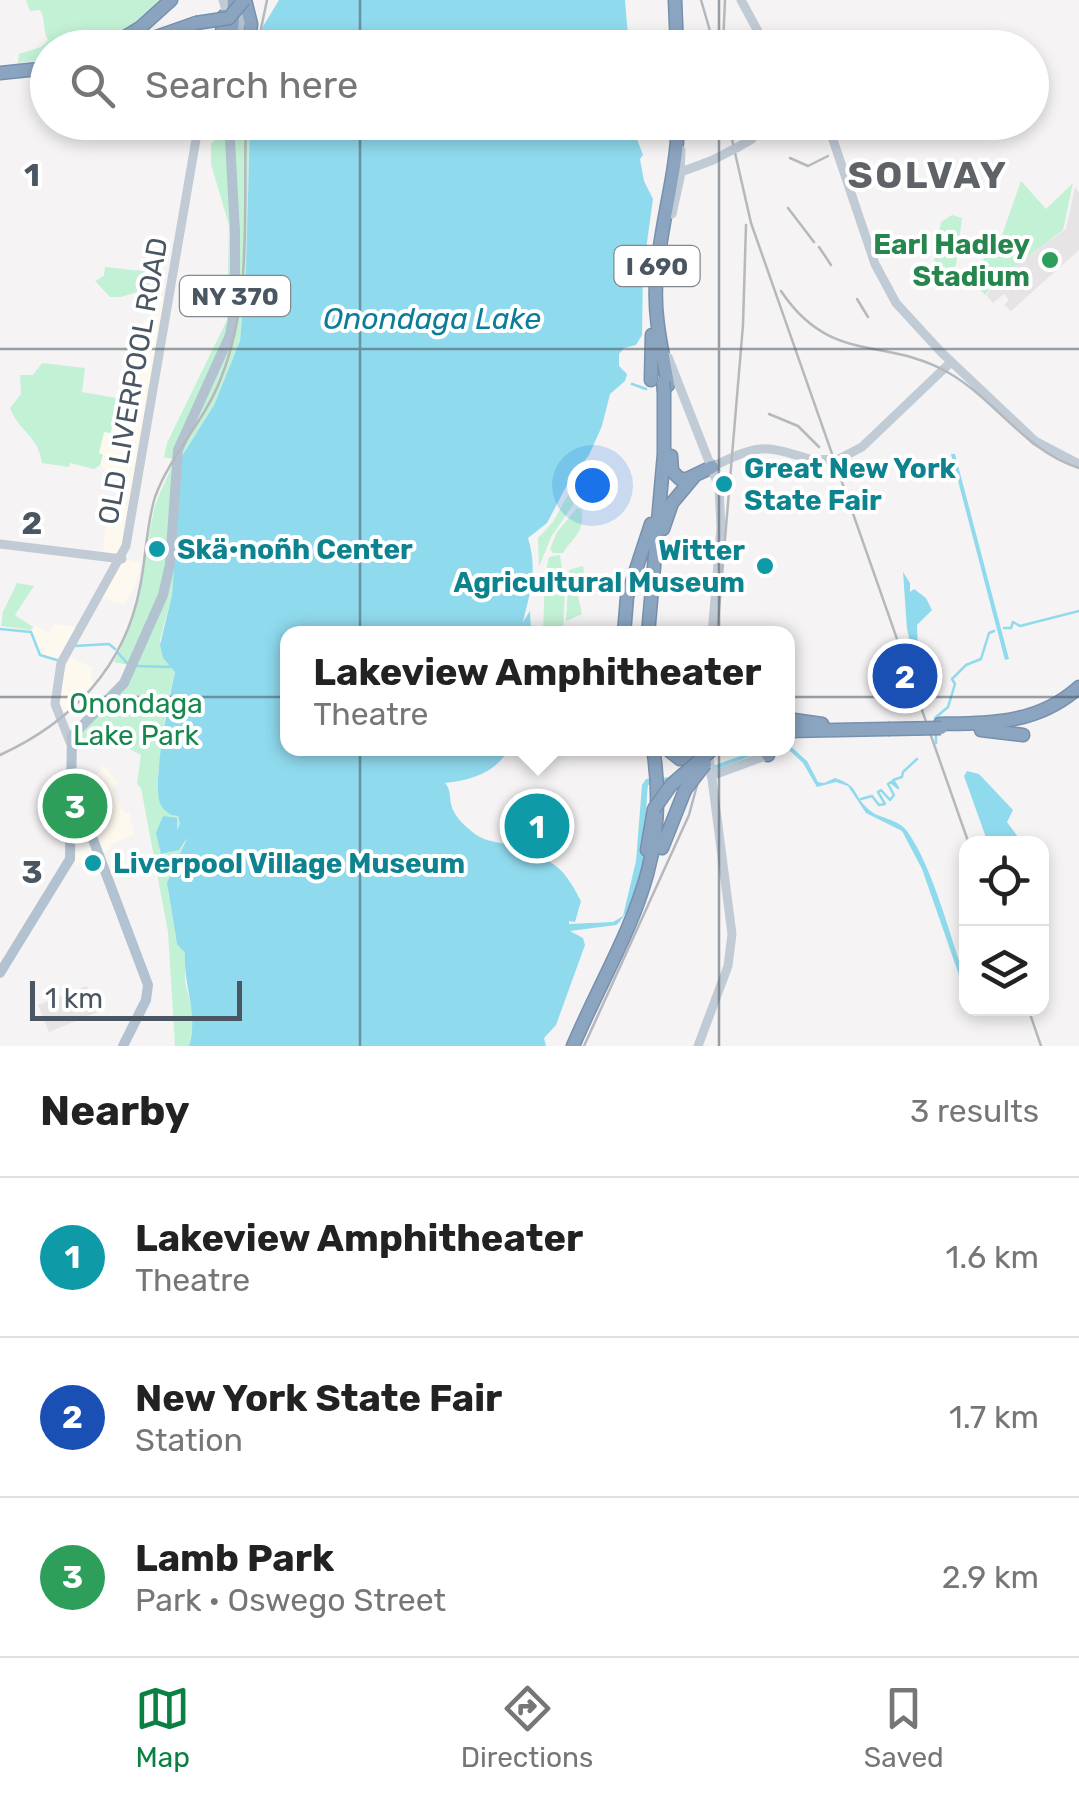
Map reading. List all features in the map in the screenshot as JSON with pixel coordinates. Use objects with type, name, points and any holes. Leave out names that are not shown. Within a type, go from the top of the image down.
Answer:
[{"type":"highway","points":[[137,30],[173,0]]},
{"type":"highway","points":[[144,30],[173,0]]},
{"type":"highway","points":[[673,0],[676,30]]},
{"type":"highway","points":[[673,0],[675,30]]},
{"type":"highway","points":[[176,30],[229,18],[234,2]]},
{"type":"highway","points":[[234,2],[247,24]]},
{"type":"highway","points":[[230,30],[234,2]]},
{"type":"highway","points":[[234,2],[250,24],[249,30]]},
{"type":"highway","points":[[0,71],[30,68]]},
{"type":"highway","name":"I 690","points":[[652,626],[667,388],[653,322],[652,278],[675,140]]},
{"type":"highway","name":"I 690","points":[[652,626],[670,420],[656,284],[674,178],[676,140]]},
{"type":"highway","points":[[670,420],[672,473],[685,479],[708,469]]},
{"type":"highway","points":[[624,626],[626,601],[650,530],[665,443]]},
{"type":"highway","points":[[661,538],[672,503],[708,469]]},
{"type":"highway","points":[[795,728],[1019,725],[1048,714],[1079,690]]},
{"type":"highway","points":[[795,728],[888,727]]},
{"type":"highway","points":[[575,1046],[631,918],[654,853],[662,756]]},
{"type":"highway","points":[[631,918],[644,878],[654,809],[692,756]]},
{"type":"highway","points":[[654,809],[668,788],[714,758]]},
{"type":"highway","points":[[575,1046],[657,863],[685,790],[698,771],[714,758]]},
{"type":"highway","points":[[657,863],[664,817],[661,778]]},
{"type":"main road","points":[[741,0],[757,30]]},
{"type":"main road","points":[[234,2],[241,19],[235,30]]},
{"type":"main road","points":[[247,24],[247,30]]},
{"type":"main road","name":"OLD LIVERPOOL ROAD","points":[[64,728],[55,704],[61,661],[122,559],[196,140]]},
{"type":"main road","name":"NY 370","points":[[72,749],[82,724],[113,698],[133,666],[168,578],[178,450],[233,325],[235,232],[230,140]]},
{"type":"main road","points":[[678,140],[681,172],[662,260],[658,303],[666,348],[667,388],[688,408],[708,469],[721,528],[713,626]]},
{"type":"main road","points":[[681,172],[749,140]]},
{"type":"main road","points":[[833,140],[880,276],[908,319],[1037,442],[1079,464]]},
{"type":"main road","points":[[708,469],[759,447],[813,460],[839,459],[861,448],[951,362]]},
{"type":"main road","points":[[0,544],[122,559]]},
{"type":"main road","points":[[64,728],[73,730],[82,724]]},
{"type":"main road","points":[[0,973],[70,862],[72,749],[64,728]]},
{"type":"main road","points":[[698,1046],[728,966],[732,934],[714,758]]},
{"type":"main road","points":[[71,784],[148,985],[147,998],[123,1046]]},
{"type":"shaded area","points":[[1075,187],[1079,192],[1079,250],[1011,311],[1004,305],[1009,300],[1004,294],[993,303],[986,295],[1006,272],[1066,229]]},
{"type":"shaded area","points":[[152,296],[168,298],[152,389],[125,387],[126,379],[122,378],[126,350],[139,351],[144,320],[151,320]]},
{"type":"shaded area","points":[[136,390],[153,392],[130,503],[119,502],[125,474],[105,470],[100,465],[103,455],[99,453],[104,431],[111,432],[115,407],[134,409]]},
{"type":"shaded area","points":[[119,504],[131,507],[126,540],[118,553],[103,554],[105,531]]},
{"type":"shaded area","points":[[125,559],[141,563],[136,584],[124,605],[100,598]]},
{"type":"shaded area","points":[[55,624],[76,627],[60,660],[43,656],[45,648],[39,648],[32,630],[35,625],[48,633]]},
{"type":"shaded area","points":[[70,657],[93,668],[94,683],[81,701],[61,717],[59,686]]},
{"type":"shaded area","points":[[104,765],[118,783],[112,788],[125,814],[130,813],[134,835],[97,855],[102,873],[88,878],[82,862],[75,865],[74,853],[97,845],[75,785],[94,778]]},
{"type":"shaded area","points":[[87,986],[98,1012],[49,1032],[38,1005]]},
{"type":"green space","points":[[26,0],[166,0],[157,11],[127,30],[45,30],[40,10],[30,11]]},
{"type":"green space","points":[[30,50],[30,61],[18,63],[19,54]]},
{"type":"green space","name":"Onondaga Lake Park","points":[[214,140],[250,140],[246,268],[240,341],[214,405],[182,456],[172,595],[160,640],[163,658],[175,671],[158,770],[159,799],[171,815],[178,816],[180,824],[163,854],[180,849],[187,834],[168,891],[177,944],[185,953],[185,981],[194,1020],[189,1046],[175,1046],[168,932],[141,788],[137,784],[141,755],[124,746],[74,740],[119,694],[134,666],[114,662],[130,625],[154,510],[173,459],[164,457],[167,443],[227,320],[229,225],[211,164]]},
{"type":"green space","points":[[1021,181],[1046,209],[1073,183],[1063,230],[1005,270],[985,295],[976,285],[984,258],[1002,235]]},
{"type":"green space","points":[[952,215],[962,218],[956,265],[946,279],[934,260],[941,222]]},
{"type":"green space","points":[[105,267],[151,272],[149,288],[110,297],[95,281],[104,276]]},
{"type":"green space","points":[[42,363],[85,368],[82,392],[116,398],[111,433],[104,432],[99,453],[103,455],[94,469],[70,463],[69,467],[42,463],[37,446],[10,408],[21,394],[20,375],[33,375]]},
{"type":"green space","points":[[578,477],[573,505],[551,537],[539,567],[538,538],[553,522]]},
{"type":"green space","points":[[577,508],[581,509],[582,523],[577,534],[563,553],[553,553],[550,549],[557,532]]},
{"type":"green space","points":[[560,555],[565,588],[563,626],[543,626],[549,557]]},
{"type":"green space","points":[[583,566],[584,574],[576,581],[583,585],[577,592],[582,614],[566,621],[569,570]]},
{"type":"green space","points":[[17,583],[34,586],[15,615],[33,627],[31,630],[1,626],[3,612]]},
{"type":"green space","points":[[531,793],[537,793],[556,815],[562,840],[545,831],[540,817],[529,812]]},
{"type":"water","points":[[279,0],[625,0],[628,30],[262,30]]},
{"type":"water","name":"Onondaga Lake","points":[[250,140],[637,140],[643,155],[640,159],[644,181],[653,199],[643,271],[642,335],[636,345],[619,354],[619,366],[627,374],[625,381],[610,394],[589,455],[568,483],[547,523],[528,538],[533,571],[523,622],[530,611],[531,626],[280,626],[280,756],[504,756],[482,774],[445,783],[452,809],[480,837],[512,846],[560,869],[581,901],[575,922],[569,924],[613,922],[623,916],[636,861],[642,785],[646,779],[685,776],[751,756],[717,769],[648,785],[644,864],[638,887],[625,914],[616,925],[570,931],[583,938],[585,945],[556,1025],[544,1038],[546,1046],[189,1046],[192,1011],[185,953],[177,944],[167,883],[187,838],[179,850],[161,854],[156,833],[163,816],[177,818],[177,830],[180,824],[178,816],[162,807],[158,793],[162,740],[175,672],[163,658],[160,645],[172,595],[182,456],[214,405],[240,341]]},
{"type":"water","points":[[951,454],[955,454],[1009,659],[1005,660]]},
{"type":"water","points":[[903,572],[910,592],[914,589],[926,598],[932,610],[917,625],[918,650],[911,646],[907,629]]},
{"type":"water","points":[[795,750],[807,761],[818,782],[835,778],[843,781],[852,787],[872,812],[907,831],[941,904],[959,960],[959,975],[922,869],[902,831],[866,813],[848,786],[836,782],[817,787]]},
{"type":"water","points":[[967,771],[979,774],[1013,810],[1007,822],[1017,836],[985,836],[964,776]]},
{"type":"waterway","points":[[632,384],[646,389]]},
{"type":"waterway","points":[[1004,628],[1011,628],[1013,622],[1020,626],[1079,611]]},
{"type":"waterway","points":[[0,629],[31,632],[40,655],[60,661]]},
{"type":"waterway","points":[[935,718],[948,707],[955,684],[952,679],[966,665],[981,659],[989,633],[994,631]]},
{"type":"waterway","points":[[74,646],[109,644],[115,649]]},
{"type":"waterway","points":[[118,653],[127,663]]},
{"type":"waterway","points":[[135,666],[170,667]]},
{"type":"waterway","points":[[936,734],[936,743]]},
{"type":"waterway","points":[[861,799],[872,796],[879,805],[885,804],[878,792],[881,790],[890,800],[894,795],[888,784],[898,788],[893,780],[902,777],[917,759]]},
{"type":"railway","points":[[261,30],[267,0]]},
{"type":"railway","points":[[701,0],[710,30]]},
{"type":"railway","points":[[724,30],[725,0]]},
{"type":"railway","points":[[0,755],[50,726],[91,689],[108,667],[133,616],[155,497],[214,394],[231,348],[242,284],[246,140]]},
{"type":"railway","points":[[732,140],[751,223],[966,836]]},
{"type":"railway","points":[[790,158],[808,166],[828,156]]},
{"type":"railway","points":[[788,208],[814,242]]},
{"type":"railway","points":[[718,626],[743,325],[746,225]]},
{"type":"railway","points":[[819,247],[831,265]]},
{"type":"railway","points":[[781,291],[800,315],[819,330],[860,346],[926,362],[949,373],[1043,450],[1079,468]]},
{"type":"railway","points":[[857,299],[868,317]]},
{"type":"railway","points":[[769,414],[798,426],[819,447]]},
{"type":"railway","points":[[584,1046],[689,815],[705,756]]},
{"type":"railway","points":[[1031,1016],[1041,1046]]},
{"type":"place","name":"Earl Hadley Stadium","points":[[1050,260]]},
{"type":"place","name":"Great New York State Fair","points":[[724,484]]},
{"type":"place","name":"Skä•noñh Center","points":[[157,549]]},
{"type":"place","name":"Witter Agricultural Museum","points":[[765,566]]},
{"type":"place","name":"New York State Fair","points":[[905,676]]},
{"type":"place","name":"Lamb Park","points":[[75,806]]},
{"type":"place","name":"Lakeview Amphitheater","points":[[537,826]]},
{"type":"place","name":"Liverpool Village Museum","points":[[93,863]]},
{"type":"district","name":"SOLVAY","points":[[928,175]]}]
